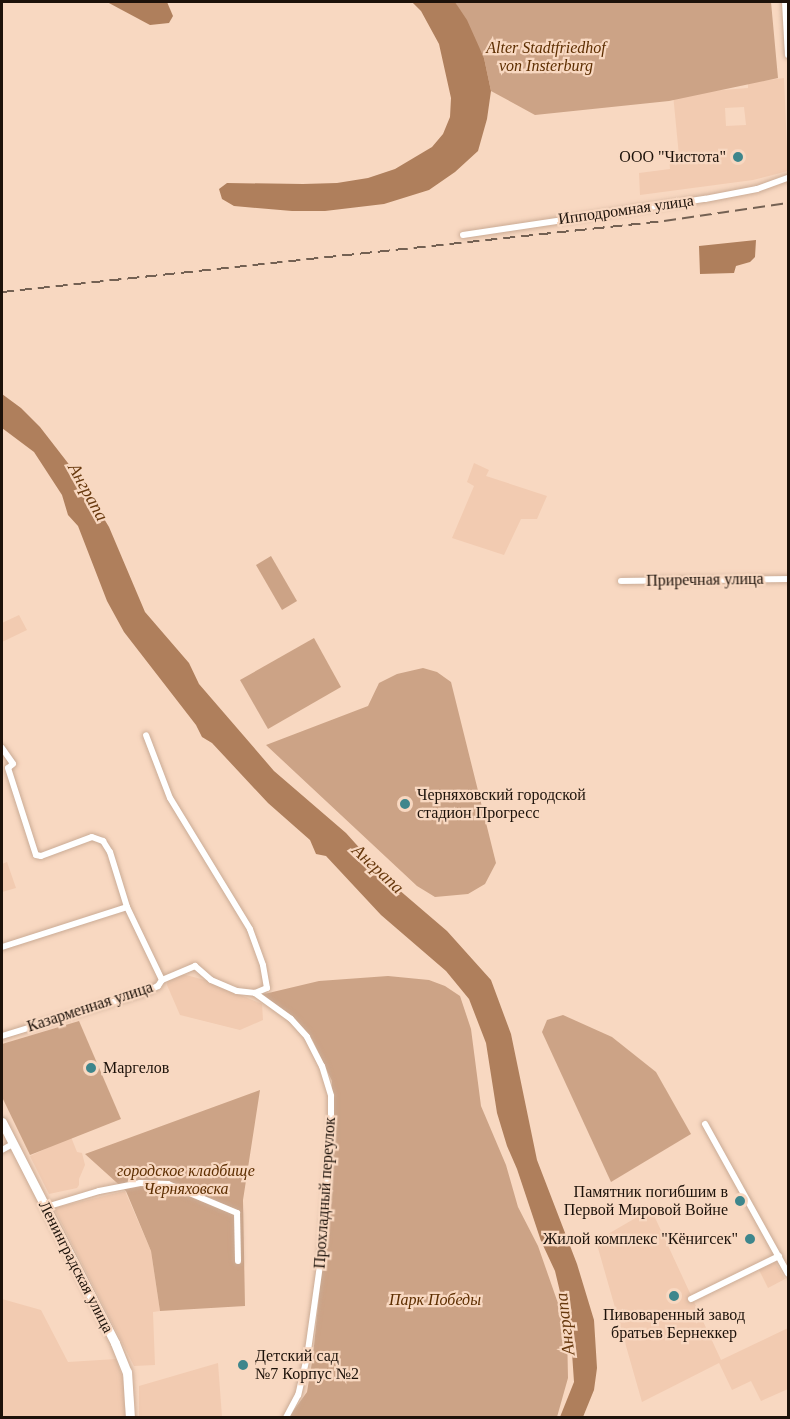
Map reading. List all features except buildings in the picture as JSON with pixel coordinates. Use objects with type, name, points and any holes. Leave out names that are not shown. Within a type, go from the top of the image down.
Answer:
[{"type":"street","points":[[785,2],[789,55]]},
{"type":"street","name":"Ипподромная улица","points":[[463,235],[705,199],[756,189],[789,177]]},
{"type":"street","name":"Приречная улица","points":[[621,581],[789,579]]},
{"type":"street","points":[[146,735],[170,798],[250,929],[267,981],[267,988],[255,993],[237,991],[211,980],[195,966],[162,980]]},
{"type":"street","name":"Казарменная улица","points":[[2,748],[14,764],[8,768],[36,855],[41,856],[86,839],[98,838],[107,846],[127,907],[162,980],[158,986],[148,991],[2,1036]]},
{"type":"street","points":[[2,947],[127,907]]},
{"type":"street","name":"Прохладный переулок","points":[[255,993],[291,1019],[307,1036],[322,1066],[331,1096],[330,1145],[320,1268],[303,1379],[298,1395],[286,1418]]},
{"type":"street","name":"Ленинградская улица","points":[[2,1122],[115,1343],[126,1372],[130,1418]]},
{"type":"street","points":[[705,1124],[789,1274]]},
{"type":"street","points":[[2,1150],[13,1144]]},
{"type":"street","points":[[46,1207],[99,1191],[140,1183],[168,1184],[237,1213],[238,1261]]},
{"type":"street","points":[[691,1299],[779,1256]]},
{"type":"shaded area","points":[[784,78],[788,171],[753,180],[640,195],[639,173],[670,169],[669,157],[679,156],[673,94],[748,88],[748,83]],"holes":[[[744,107],[746,125],[726,126],[725,108]]]},
{"type":"shaded area","points":[[474,463],[489,470],[486,476],[547,496],[537,519],[521,519],[504,555],[452,538],[474,486],[467,482]]},
{"type":"shaded area","points":[[19,615],[27,630],[2,642],[2,623]]},
{"type":"shaded area","points":[[7,862],[16,888],[2,892],[2,864]]},
{"type":"shaded area","points":[[182,974],[205,980],[262,1004],[263,1020],[240,1030],[180,1015],[167,985],[168,980]]},
{"type":"shaded area","points":[[71,1137],[77,1152],[82,1153],[85,1165],[79,1185],[77,1188],[49,1194],[30,1156]]},
{"type":"shaded area","points":[[125,1191],[151,1251],[160,1311],[153,1312],[155,1365],[134,1366],[54,1208]]},
{"type":"shaded area","points":[[651,1209],[721,1360],[788,1328],[788,1389],[761,1401],[751,1381],[732,1390],[719,1363],[642,1402],[596,1241]]},
{"type":"shaded area","points":[[775,1262],[785,1279],[768,1288],[759,1270]]},
{"type":"shaded area","points":[[2,1299],[41,1310],[68,1362],[116,1359],[124,1382],[127,1417],[2,1418]]},
{"type":"shaded area","points":[[218,1363],[222,1417],[139,1417],[139,1386]]},
{"type":"green space","name":"Alter Stadtfriedhof von Insterburg","points":[[455,2],[771,2],[778,78],[669,101],[535,115],[491,91],[484,58]]},
{"type":"green space","points":[[271,556],[297,601],[282,610],[256,565]]},
{"type":"green space","points":[[314,638],[341,687],[268,729],[240,680]]},
{"type":"green space","name":"Черняховский городской стадион Прогресс","points":[[423,668],[437,672],[451,682],[496,863],[485,884],[468,894],[435,897],[417,886],[266,745],[368,706],[379,683],[397,674]]},
{"type":"green space","name":"Парк Победы","points":[[388,976],[429,980],[445,986],[460,996],[471,1029],[481,1106],[506,1165],[518,1207],[538,1246],[567,1329],[568,1378],[557,1417],[289,1417],[307,1392],[313,1356],[332,1166],[332,1081],[312,1039],[291,1017],[260,995],[319,981]]},
{"type":"green space","points":[[563,1015],[612,1037],[656,1072],[691,1134],[611,1182],[542,1032],[547,1020]]},
{"type":"green space","points":[[79,1021],[121,1119],[30,1155],[2,1097],[2,1044]]},
{"type":"green space","name":"городское кладбище Черняховска","points":[[260,1090],[243,1200],[245,1306],[160,1311],[151,1251],[126,1191],[85,1154]]},
{"type":"water","points":[[107,2],[167,2],[173,16],[169,23],[150,25]]},
{"type":"water","points":[[412,2],[455,2],[467,20],[484,58],[491,91],[487,119],[478,151],[455,172],[429,190],[384,204],[325,211],[292,211],[234,206],[222,199],[219,189],[227,183],[337,183],[368,178],[395,169],[432,147],[443,134],[450,117],[451,98],[439,44],[421,11]]},
{"type":"water","points":[[756,240],[755,257],[750,262],[736,266],[734,273],[700,274],[699,246]]},
{"type":"water","name":"Анграпа","points":[[2,394],[21,408],[40,427],[78,476],[109,527],[145,612],[189,663],[199,684],[274,771],[346,833],[391,883],[447,931],[491,980],[511,1034],[537,1160],[577,1264],[594,1320],[597,1368],[594,1390],[583,1417],[560,1417],[574,1382],[571,1338],[555,1271],[541,1241],[497,1113],[486,1043],[469,999],[446,971],[381,915],[326,856],[316,854],[310,840],[268,803],[212,743],[202,737],[196,725],[124,632],[107,601],[78,526],[68,515],[62,495],[34,452],[2,428]]},
{"type":"railway","points":[[2,292],[664,221],[788,203]]},
{"type":"place","name":"ООО \"Чистота\"","points":[[738,157]]},
{"type":"place","name":"Черняховский городской стадион Прогресс","points":[[405,804]]},
{"type":"place","name":"Маргелов","points":[[91,1068]]},
{"type":"place","name":"Памятник погибшим в Первой Мировой Войне","points":[[740,1201]]},
{"type":"place","name":"Жилой комплекс \"Кёнигсек\"","points":[[750,1239]]},
{"type":"place","name":"Пивоваренный завод братьев Бернеккер","points":[[674,1296]]},
{"type":"place","name":"Детский сад №7 Корпус №2","points":[[243,1365]]}]
